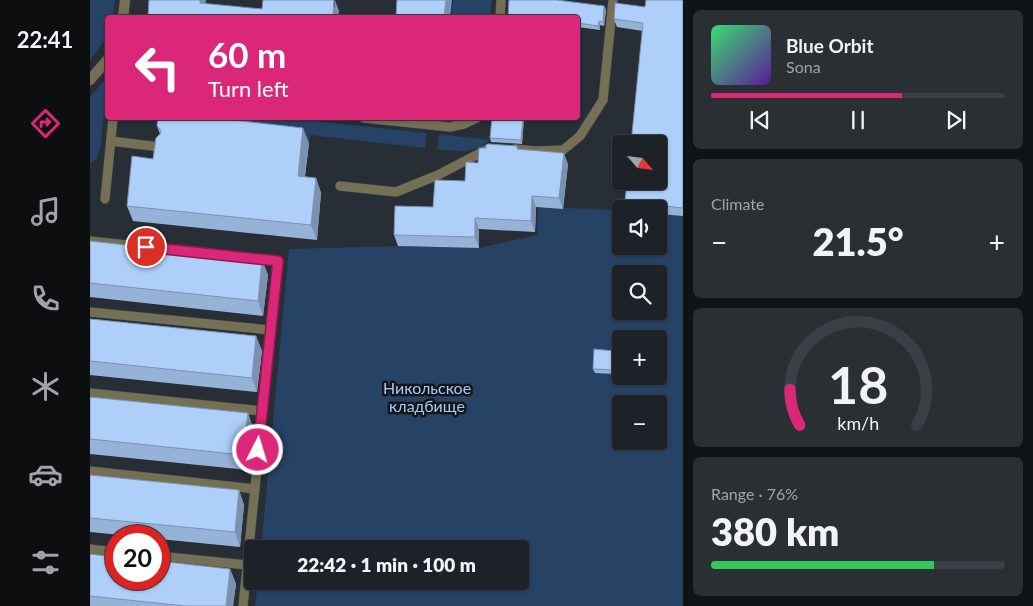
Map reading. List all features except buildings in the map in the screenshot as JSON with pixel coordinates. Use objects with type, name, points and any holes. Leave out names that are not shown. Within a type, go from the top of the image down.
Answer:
[{"type":"street","points":[[123,15],[125,0]]},
{"type":"street","points":[[90,80],[105,62]]},
{"type":"lane","points":[[500,15],[501,0]]},
{"type":"lane","points":[[340,186],[396,192],[438,175],[491,148],[535,151],[563,150],[580,136],[603,100],[613,0]]},
{"type":"lane","points":[[105,199],[113,120]]},
{"type":"lane","points":[[383,120],[450,127],[473,120]]},
{"type":"lane","points":[[111,141],[160,147]]},
{"type":"lane","points":[[90,241],[278,261],[249,540]]},
{"type":"lane","points":[[90,312],[270,330]]},
{"type":"lane","points":[[90,393],[262,411]]},
{"type":"lane","points":[[90,471],[254,489]]},
{"type":"lane","points":[[90,549],[105,551]]},
{"type":"lane","points":[[170,557],[244,565]]},
{"type":"lane","points":[[243,606],[245,590]]},
{"type":"green space","points":[[90,0],[115,0],[113,15],[105,15],[105,40],[90,60]]},
{"type":"green space","points":[[453,0],[492,0],[490,15],[451,15]]},
{"type":"green space","points":[[104,81],[105,103],[100,149],[97,158],[90,164],[90,97]]},
{"type":"green space","points":[[164,120],[304,120],[427,133],[425,148],[310,135],[309,143],[164,126]]},
{"type":"green space","points":[[439,134],[490,140],[484,145],[471,150],[437,149]]},
{"type":"green space","name":"Никольское кладбище","points":[[538,207],[612,210],[612,255],[667,255],[667,215],[683,216],[683,606],[255,606],[257,590],[529,590],[529,540],[262,540],[289,249],[398,246],[479,248],[537,235]]},
{"type":"route","points":[[146,247],[278,261],[258,450]]}]
